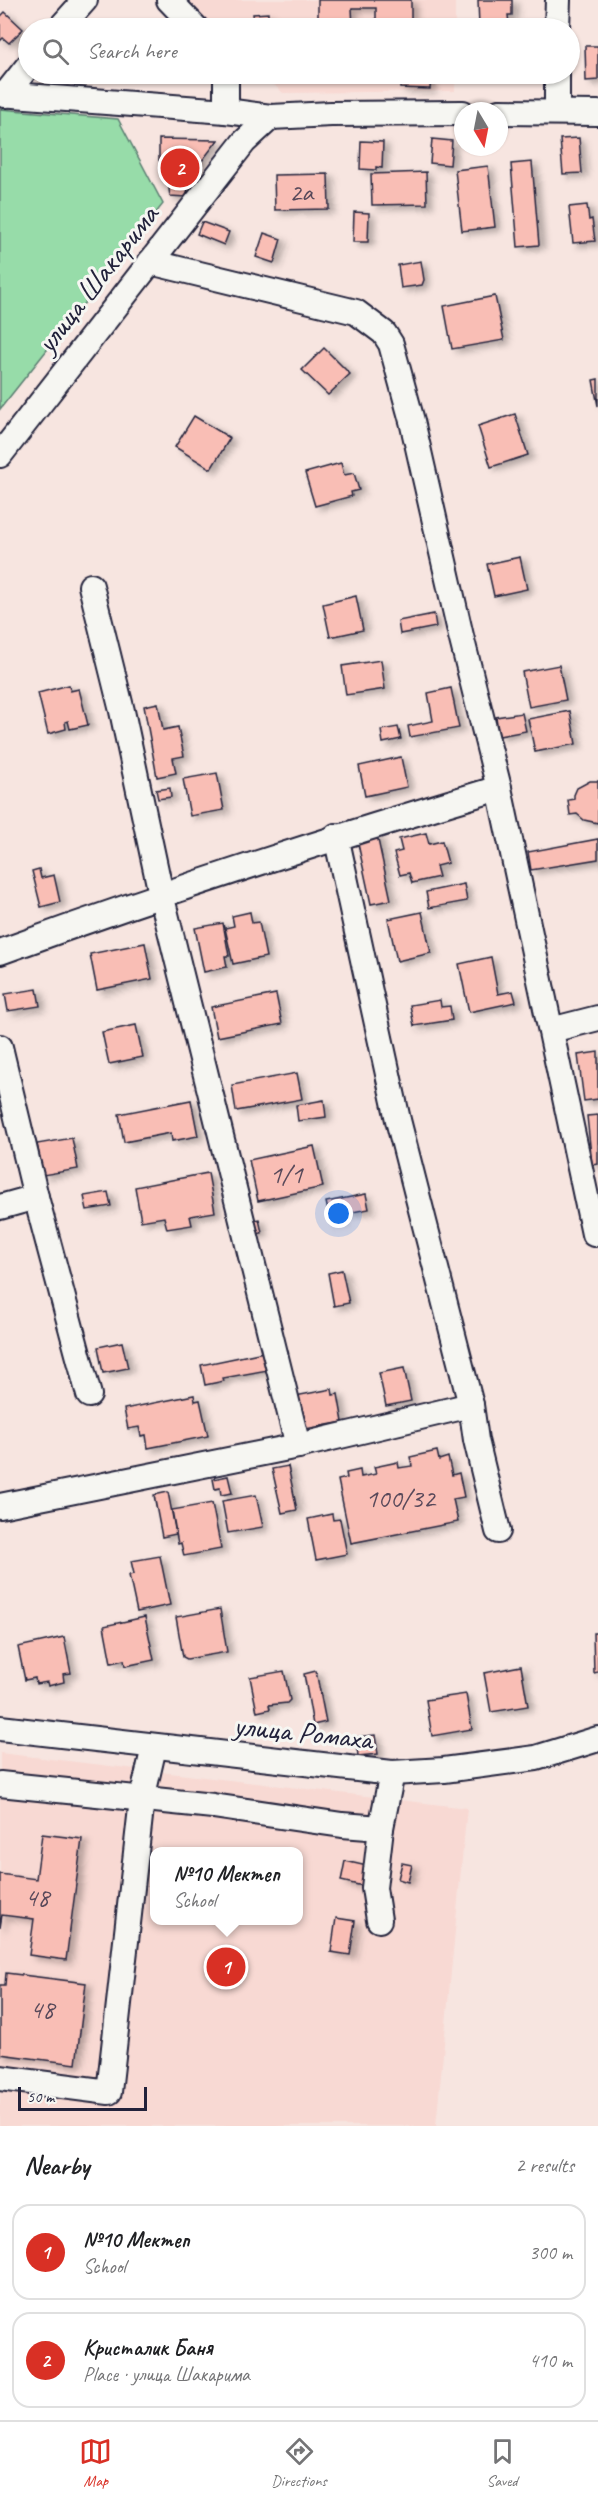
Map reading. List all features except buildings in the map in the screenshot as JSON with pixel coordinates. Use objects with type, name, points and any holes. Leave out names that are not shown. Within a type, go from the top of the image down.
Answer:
[{"type":"street","points":[[69,18],[85,0]]},
{"type":"street","points":[[169,0],[186,18]]},
{"type":"street","points":[[557,18],[558,0]]},
{"type":"street","points":[[3,94],[18,77]]},
{"type":"street","points":[[226,84],[226,111]]},
{"type":"street","points":[[557,84],[557,112]]},
{"type":"street","points":[[3,94],[226,111],[271,117],[454,112]]},
{"type":"street","points":[[508,112],[598,112]]},
{"type":"street","name":"улица Шакарима","points":[[0,455],[244,142],[271,117]]},
{"type":"street","points":[[150,262],[356,312],[384,333],[391,344],[412,421],[461,636],[499,788],[521,901],[594,1234]]},
{"type":"street","points":[[91,586],[122,711],[161,894],[298,1446]]},
{"type":"street","points":[[0,952],[161,894],[336,836],[499,788]]},
{"type":"street","points":[[336,836],[398,1120],[471,1406],[476,1440],[498,1532]]},
{"type":"street","points":[[551,1030],[598,1018]]},
{"type":"street","points":[[0,1047],[36,1197],[89,1395]]},
{"type":"street","points":[[0,1207],[36,1197]]},
{"type":"street","points":[[0,1506],[298,1446],[471,1406]]},
{"type":"street","name":"улица Ромаха","points":[[0,1728],[154,1748],[392,1773],[444,1770],[536,1758],[598,1739]]},
{"type":"street","points":[[0,2078],[109,2092],[142,1799],[154,1748]]},
{"type":"street","points":[[379,1920],[374,1887],[381,1828],[392,1773]]},
{"type":"street","points":[[0,1784],[213,1806],[342,1826],[381,1828]]},
{"type":"shaded area","points":[[185,0],[455,0],[455,18],[204,18]]},
{"type":"shaded area","points":[[273,84],[455,84],[455,91],[283,93]]},
{"type":"shaded area","points":[[0,1753],[467,1808],[436,2126],[0,2126]]},
{"type":"green space","points":[[0,109],[118,119],[163,204],[0,409]]},
{"type":"place","name":"Кристалик Баня","points":[[180,168]]},
{"type":"place","name":"№10 Мектеп","points":[[226,1967]]}]
